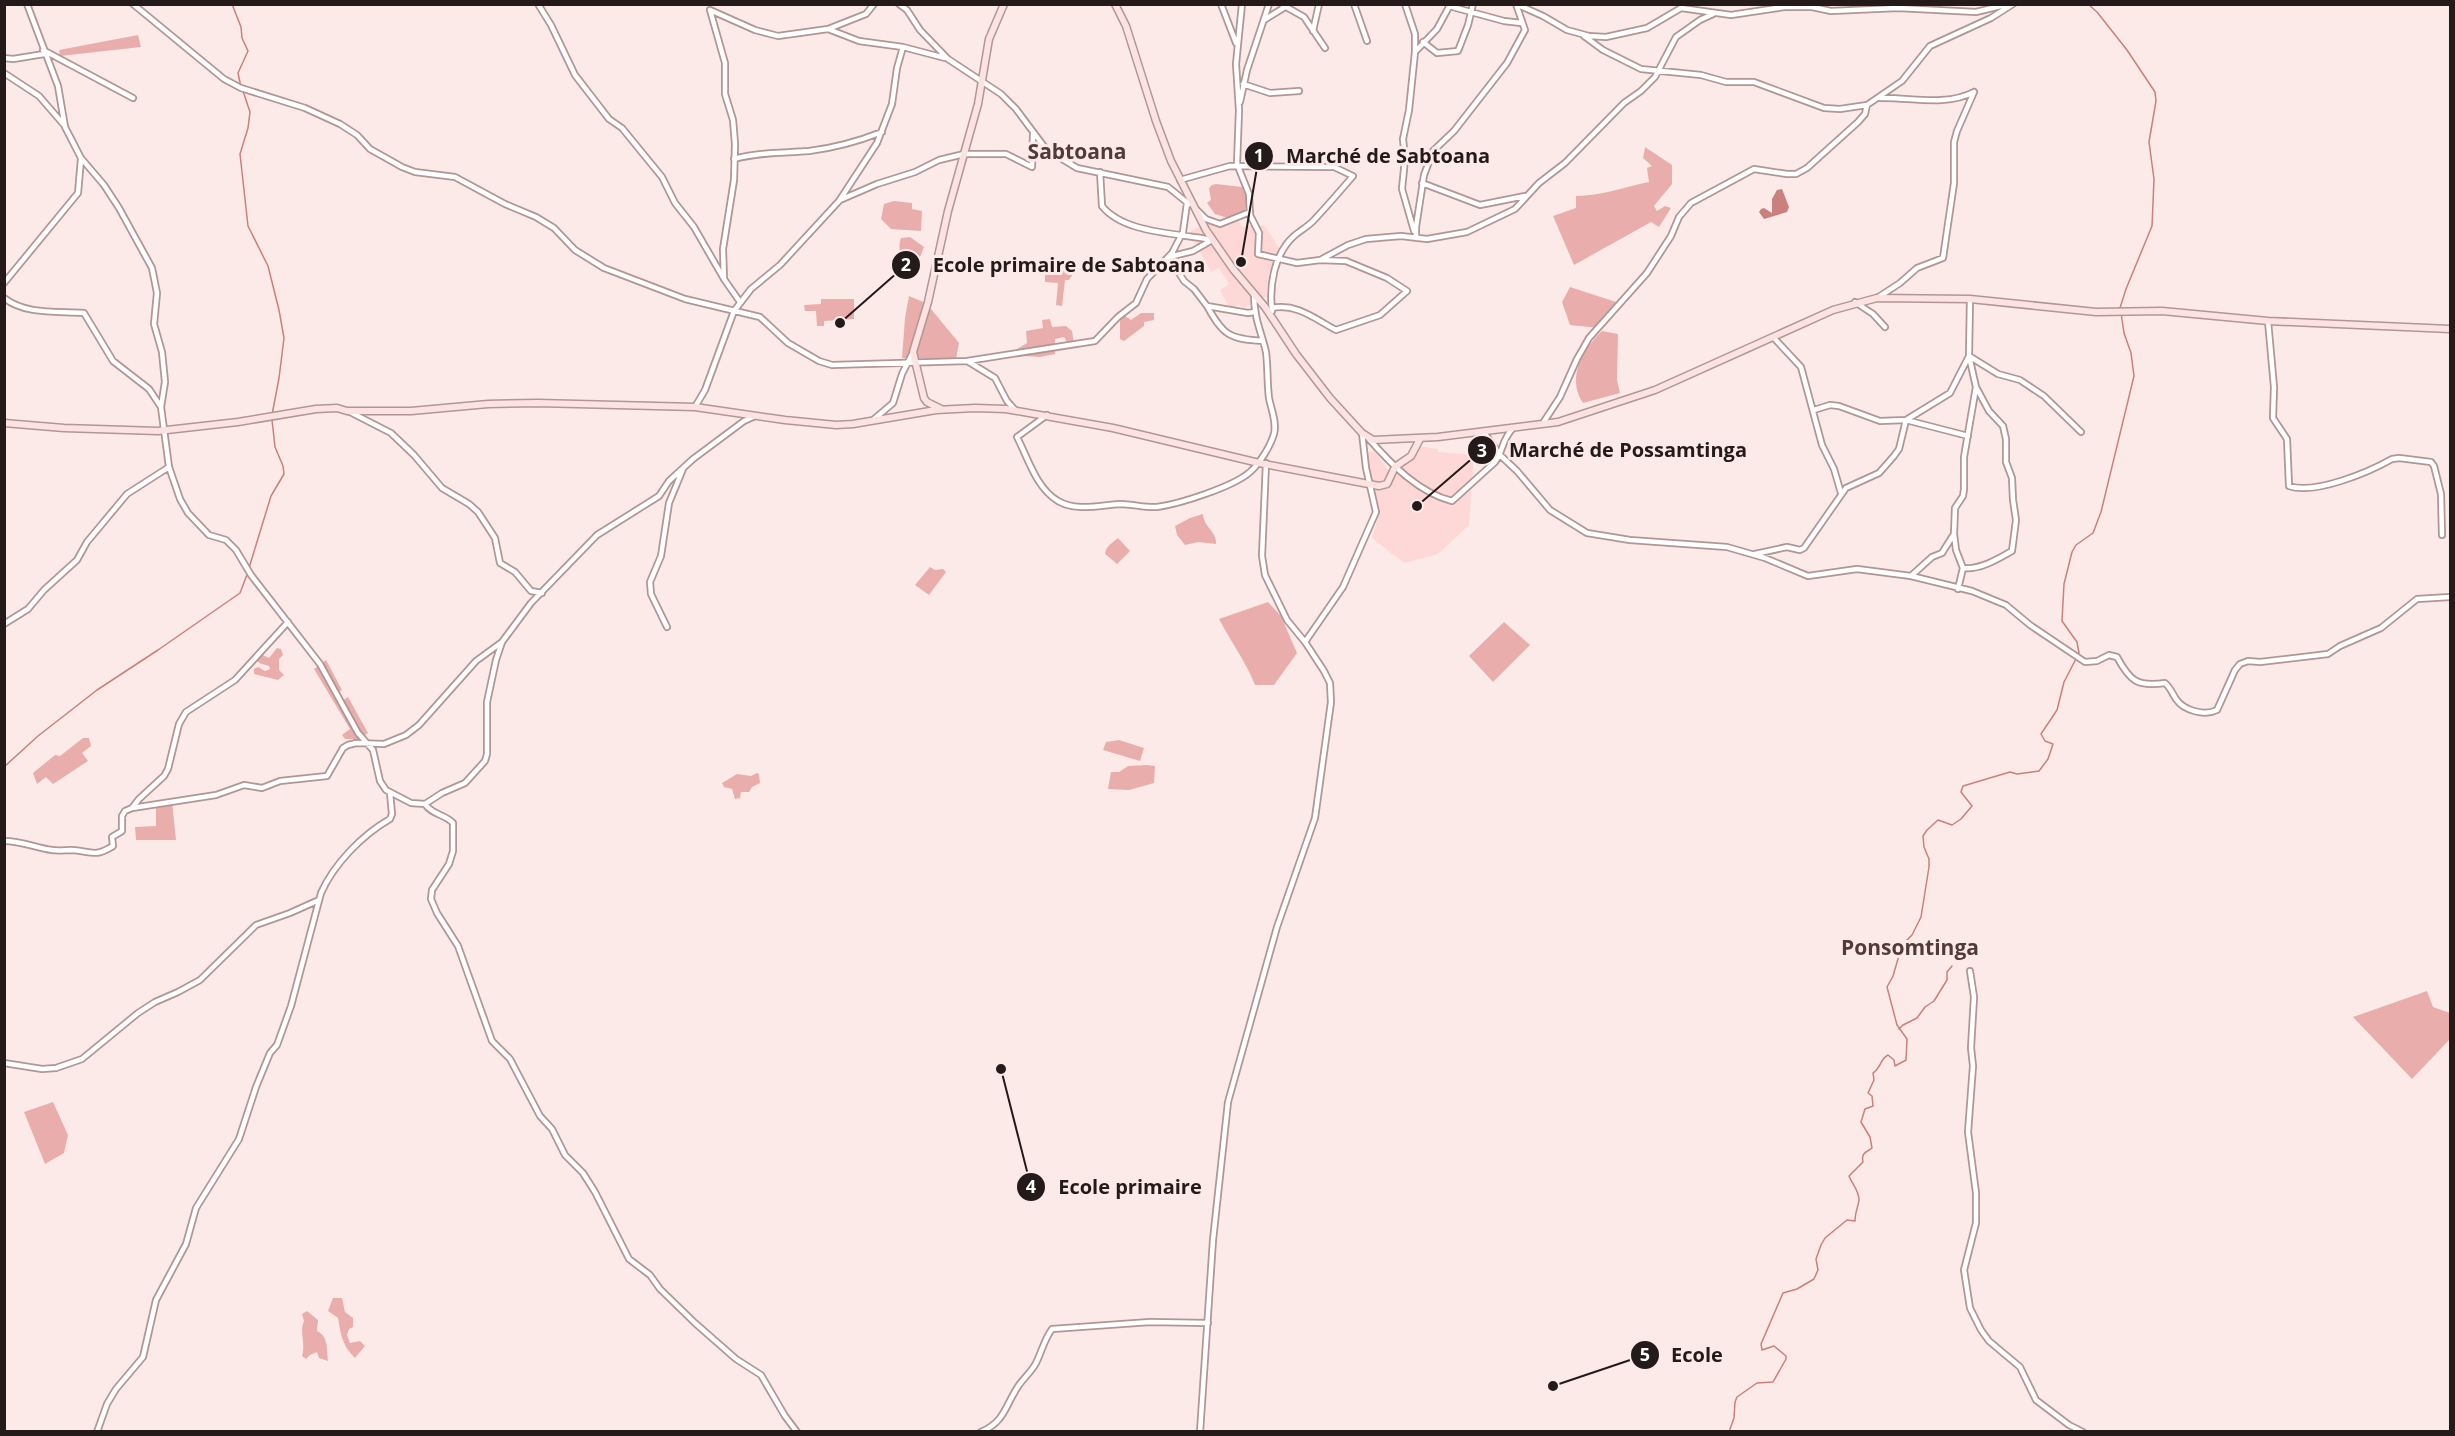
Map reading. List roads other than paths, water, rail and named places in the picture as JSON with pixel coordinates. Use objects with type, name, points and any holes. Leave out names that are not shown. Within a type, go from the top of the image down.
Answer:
[{"type":"street","points":[[27,4],[59,90],[65,127]]},
{"type":"street","points":[[133,4],[225,79],[241,88],[330,119],[357,135],[370,149],[408,170],[455,177],[488,196],[536,217],[554,228],[575,250],[604,268],[685,299],[760,317],[788,343],[825,363],[967,361],[1095,340],[1136,303],[1147,279],[1169,257],[1182,235],[1187,203]]},
{"type":"street","points":[[538,4],[556,34],[575,75],[609,119],[622,128],[662,177],[675,203],[694,227],[740,302]]},
{"type":"street","points":[[724,279],[723,249],[734,180],[733,120],[724,94],[725,63],[710,10],[755,30],[778,36],[828,29],[866,14],[874,4]]},
{"type":"street","points":[[899,4],[907,10],[920,30],[948,59],[1001,94],[1046,149],[1070,165],[1118,178],[1168,186],[1206,219],[1220,225],[1250,212]]},
{"type":"street","points":[[1115,4],[1126,26],[1156,121],[1180,180],[1212,240],[1254,292],[1296,354],[1330,398],[1362,433],[1395,467],[1413,481],[1452,501],[1479,479],[1500,455],[1504,438],[1513,428]]},
{"type":"street","points":[[1221,4],[1237,46]]},
{"type":"street","points":[[1239,110],[1236,89],[1237,46],[1242,4]]},
{"type":"street","points":[[1269,4],[1243,84],[1239,110],[1237,160],[1249,194],[1250,212],[1259,233],[1258,254],[1297,263],[1320,260],[1357,264],[1407,291],[1380,315],[1336,330],[1317,317],[1291,306],[1272,308]]},
{"type":"street","points":[[1313,31],[1319,4]]},
{"type":"street","points":[[1354,4],[1367,41]]},
{"type":"street","points":[[1405,4],[1415,34],[1415,52],[1409,110],[1403,139],[1406,159],[1402,189],[1416,238]]},
{"type":"street","points":[[1423,42],[1437,53],[1458,51],[1473,4]]},
{"type":"street","points":[[1416,238],[1422,183],[1427,162],[1433,151],[1454,131],[1507,63],[1525,30],[1516,4]]},
{"type":"street","points":[[1516,4],[1561,27],[1581,34],[1606,37],[1647,27],[1681,8],[1713,14],[1742,15],[1774,7],[1807,6],[1831,11],[1898,9],[1976,12],[2011,4]]},
{"type":"street","points":[[1581,34],[1603,50],[1629,64],[1657,72],[1671,71],[1701,75],[1726,82],[1754,82],[1824,108],[1840,109],[1867,105],[1902,81],[1930,46],[1991,18],[2011,4]]},
{"type":"street","points":[[873,420],[893,403],[900,378],[911,363],[977,111],[989,39],[1004,5]]},
{"type":"street","points":[[1415,52],[1437,29],[1450,5],[1504,21],[1521,23]]},
{"type":"street","points":[[1264,20],[1283,6],[1304,17],[1325,48]]},
{"type":"street","points":[[1320,260],[1348,245],[1366,239],[1386,237],[1427,239],[1473,230],[1515,209],[1548,175],[1565,163],[1624,103],[1641,91],[1657,72],[1676,37],[1713,14]]},
{"type":"street","points":[[828,29],[859,42],[903,47],[948,59]]},
{"type":"street","points":[[695,407],[705,390],[734,311],[740,302],[759,281],[780,265],[838,201],[882,132],[885,116],[892,104],[897,68],[903,47]]},
{"type":"street","points":[[4,58],[13,59],[43,52],[133,98]]},
{"type":"street","points":[[6,75],[39,96],[65,127],[81,158],[109,192],[152,268],[156,293],[154,324],[162,352],[165,382],[161,407],[169,466],[180,499],[188,513],[208,535],[226,540],[236,550],[251,575],[320,664],[358,733],[375,755],[382,786],[390,793],[411,803],[425,804],[442,793],[465,783],[485,761],[488,744],[487,702],[502,642]]},
{"type":"street","points":[[1243,84],[1270,93],[1299,91]]},
{"type":"street","points":[[1876,298],[1889,291],[1917,268],[1943,258],[1954,183],[1956,131],[1974,92],[1961,99],[1938,101],[1878,98]]},
{"type":"street","points":[[1542,425],[1560,397],[1576,359],[1589,338],[1647,273],[1671,236],[1679,217],[1691,202],[1754,169],[1796,174],[1807,168],[1858,122],[1865,114],[1867,105]]},
{"type":"street","points":[[734,159],[749,155],[811,151],[855,142],[882,132]]},
{"type":"street","points":[[838,201],[877,184],[915,172],[939,160],[964,154],[1006,154],[1032,167],[1033,134]]},
{"type":"street","points":[[4,283],[78,193],[81,158]]},
{"type":"street","points":[[1180,180],[1224,167],[1334,167],[1353,176],[1314,220],[1290,240],[1278,260],[1272,281],[1274,319]]},
{"type":"street","points":[[1100,172],[1102,208],[1118,221],[1212,240]]},
{"type":"street","points":[[1422,183],[1480,205],[1528,195]]},
{"type":"street","points":[[1169,257],[1193,251],[1212,240]]},
{"type":"street","points":[[1169,257],[1184,281],[1194,289],[1226,335],[1263,341]]},
{"type":"street","points":[[1200,1431],[1213,1240],[1228,1102],[1277,927],[1315,818],[1330,710],[1330,683],[1305,642],[1287,620],[1265,575],[1262,556],[1263,463],[1275,427],[1263,341],[1254,312],[1254,292]]},
{"type":"street","points":[[4,298],[15,306],[84,313],[113,361],[149,389],[161,407]]},
{"type":"street","points":[[1369,439],[1377,441],[1420,439],[1542,425],[1587,414],[1655,390],[1772,336],[1855,302],[1876,298],[1970,299],[2097,312],[2162,311],[2268,321],[2451,329]]},
{"type":"street","points":[[1963,568],[1978,566],[2012,551],[2016,520],[2013,478],[2007,462],[2003,426],[1989,411],[1976,387],[1969,356],[1970,299]]},
{"type":"street","points":[[1855,302],[1873,314],[1885,327]]},
{"type":"street","points":[[1207,306],[1254,312]]},
{"type":"street","points":[[2268,321],[2274,387],[2273,417],[2287,439],[2289,486],[2300,488],[2345,481],[2392,459],[2431,462],[2441,495],[2442,535]]},
{"type":"street","points":[[1772,336],[1801,367],[1822,445],[1834,469],[1841,493]]},
{"type":"street","points":[[1753,554],[1787,547],[1802,549],[1848,486],[1874,476],[1883,469],[1899,449],[1906,420],[1950,393],[1969,356]]},
{"type":"street","points":[[1969,356],[1998,374],[2020,380],[2044,396],[2082,432]]},
{"type":"street","points":[[967,361],[995,378],[1007,401],[1015,410]]},
{"type":"street","points":[[911,363],[924,398],[932,405],[944,410]]},
{"type":"street","points":[[1958,589],[1963,568],[1956,550],[1955,508],[1963,496],[1964,469],[1976,387]]},
{"type":"street","points":[[347,411],[411,411],[488,404],[538,403],[695,407],[836,425],[944,410],[975,408],[1015,410],[1168,440],[1370,485],[1386,485],[1395,467],[1411,456],[1420,439]]},
{"type":"street","points":[[1814,410],[1834,405],[1880,421],[1906,420],[1968,436]]},
{"type":"street","points":[[4,423],[141,431],[248,421],[304,410],[337,408],[347,411],[391,433],[414,455],[442,488],[478,512],[495,538],[500,563],[515,572],[531,591],[542,593]]},
{"type":"street","points":[[1047,415],[1017,437],[1041,486],[1055,500],[1070,506],[1125,504],[1157,507],[1167,505],[1195,498],[1240,479],[1263,463]]},
{"type":"street","points":[[4,842],[30,844],[50,850],[99,854],[113,846],[112,837],[122,831],[122,816],[125,811],[132,808],[216,795],[244,785],[262,788],[280,781],[322,778],[327,776],[343,748],[351,744],[384,744],[406,735],[424,719],[476,661],[502,642],[531,603],[597,535],[659,496],[684,467],[744,421],[755,416]]},
{"type":"street","points":[[1483,431],[1500,455],[1550,510],[1587,533],[1630,540],[1727,547],[1753,554],[1808,576],[1857,569],[1911,576],[1972,591],[2006,605],[2030,625],[2085,662],[2103,660],[2109,655],[2117,657],[2121,666],[2133,679],[2144,685],[2165,682],[2177,702],[2184,707],[2203,713],[2217,710],[2240,664],[2248,661],[2260,662],[2328,654],[2340,646],[2381,628],[2417,599],[2451,597]]},
{"type":"street","points":[[1305,642],[1336,600],[1368,534],[1376,512],[1362,433]]},
{"type":"street","points":[[4,624],[28,609],[77,560],[92,534],[127,494],[169,466]]},
{"type":"street","points":[[667,627],[651,594],[650,582],[661,556],[669,503],[684,467]]},
{"type":"street","points":[[1911,576],[1932,557],[1942,553],[1954,534]]},
{"type":"street","points":[[132,808],[139,799],[157,785],[168,769],[179,724],[186,712],[235,680],[288,622]]},
{"type":"street","points":[[97,1431],[107,1404],[116,1389],[143,1357],[156,1300],[186,1244],[196,1208],[239,1139],[256,1087],[270,1053],[277,1045],[291,1006],[319,899],[327,878],[365,837],[390,819],[390,793]]},
{"type":"street","points":[[425,804],[429,811],[450,819],[453,823],[453,851],[449,864],[432,890],[431,899],[458,946],[492,1041],[510,1059],[540,1116],[552,1129],[565,1155],[583,1173],[592,1187],[629,1258],[650,1275],[660,1289],[694,1323],[736,1359],[761,1375],[785,1416],[797,1431]]},
{"type":"street","points":[[4,1063],[45,1069],[56,1068],[82,1059],[102,1045],[120,1026],[147,1007],[200,980],[255,925],[290,913],[319,899]]},
{"type":"street","points":[[1970,971],[1974,997],[1971,1048],[1973,1066],[1968,1132],[1976,1193],[1976,1223],[1964,1270],[1970,1308],[1980,1330],[1989,1341],[2020,1367],[2036,1400],[2069,1425],[2084,1431]]},
{"type":"street","points":[[981,1431],[990,1427],[1004,1414],[1018,1387],[1035,1365],[1045,1339],[1052,1329],[1150,1322],[1208,1323]]},
{"type":"waterway","points":[[232,4],[248,51],[238,73],[241,87]]},
{"type":"waterway","points":[[2088,4],[2127,50],[2155,92],[2156,101],[2149,142],[2154,179],[2152,226],[2120,308]]},
{"type":"waterway","points":[[243,91],[250,112],[240,154],[248,226],[268,266],[284,338],[272,415]]},
{"type":"waterway","points":[[1729,1432],[1737,1397],[1757,1383],[1773,1382],[1786,1359],[1786,1356],[1774,1346],[1762,1350],[1761,1344],[1783,1293],[1797,1289],[1814,1279],[1818,1270],[1816,1259],[1825,1238],[1847,1220],[1855,1221],[1859,1196],[1849,1176],[1863,1162],[1864,1153],[1872,1148],[1870,1137],[1861,1122],[1865,1109],[1873,1106],[1872,1096],[1868,1093],[1874,1080],[1873,1073],[1888,1055],[1894,1060],[1895,1066],[1906,1060],[1907,1039],[1897,1025],[1887,987],[1893,976],[1902,945],[1912,935],[1921,917],[1929,867],[1923,836],[1938,820],[1952,825],[1961,819],[1972,806],[1961,792],[1963,786],[2010,772],[2017,774],[2039,771],[2048,759],[2053,744],[2045,741],[2041,734],[2057,710],[2064,682],[2079,653],[2077,642],[2062,621],[2064,584],[2072,552],[2076,545],[2093,533],[2101,512],[2134,376],[2121,313]]},
{"type":"waterway","points":[[249,568],[271,496],[284,474],[275,447],[272,420]]},
{"type":"waterway","points":[[4,767],[38,736],[97,690],[240,593],[248,572]]},
{"type":"waterway","points":[[1899,1029],[1917,1018],[1925,1007],[1934,1001],[1947,980],[1947,972],[1952,966]]},
{"type":"place","name":"Marché de Sabtoana","points":[[1241,262]]},
{"type":"place","name":"Ecole primaire de Sabtoana","points":[[840,323]]},
{"type":"place","name":"Marché de Possamtinga","points":[[1417,506]]},
{"type":"place","name":"Ecole primaire","points":[[1001,1069]]},
{"type":"place","name":"Ecole","points":[[1553,1386]]},
{"type":"district","name":"Sabtoana","points":[[1077,152]]},
{"type":"district","name":"Ponsomtinga","points":[[1910,948]]}]
